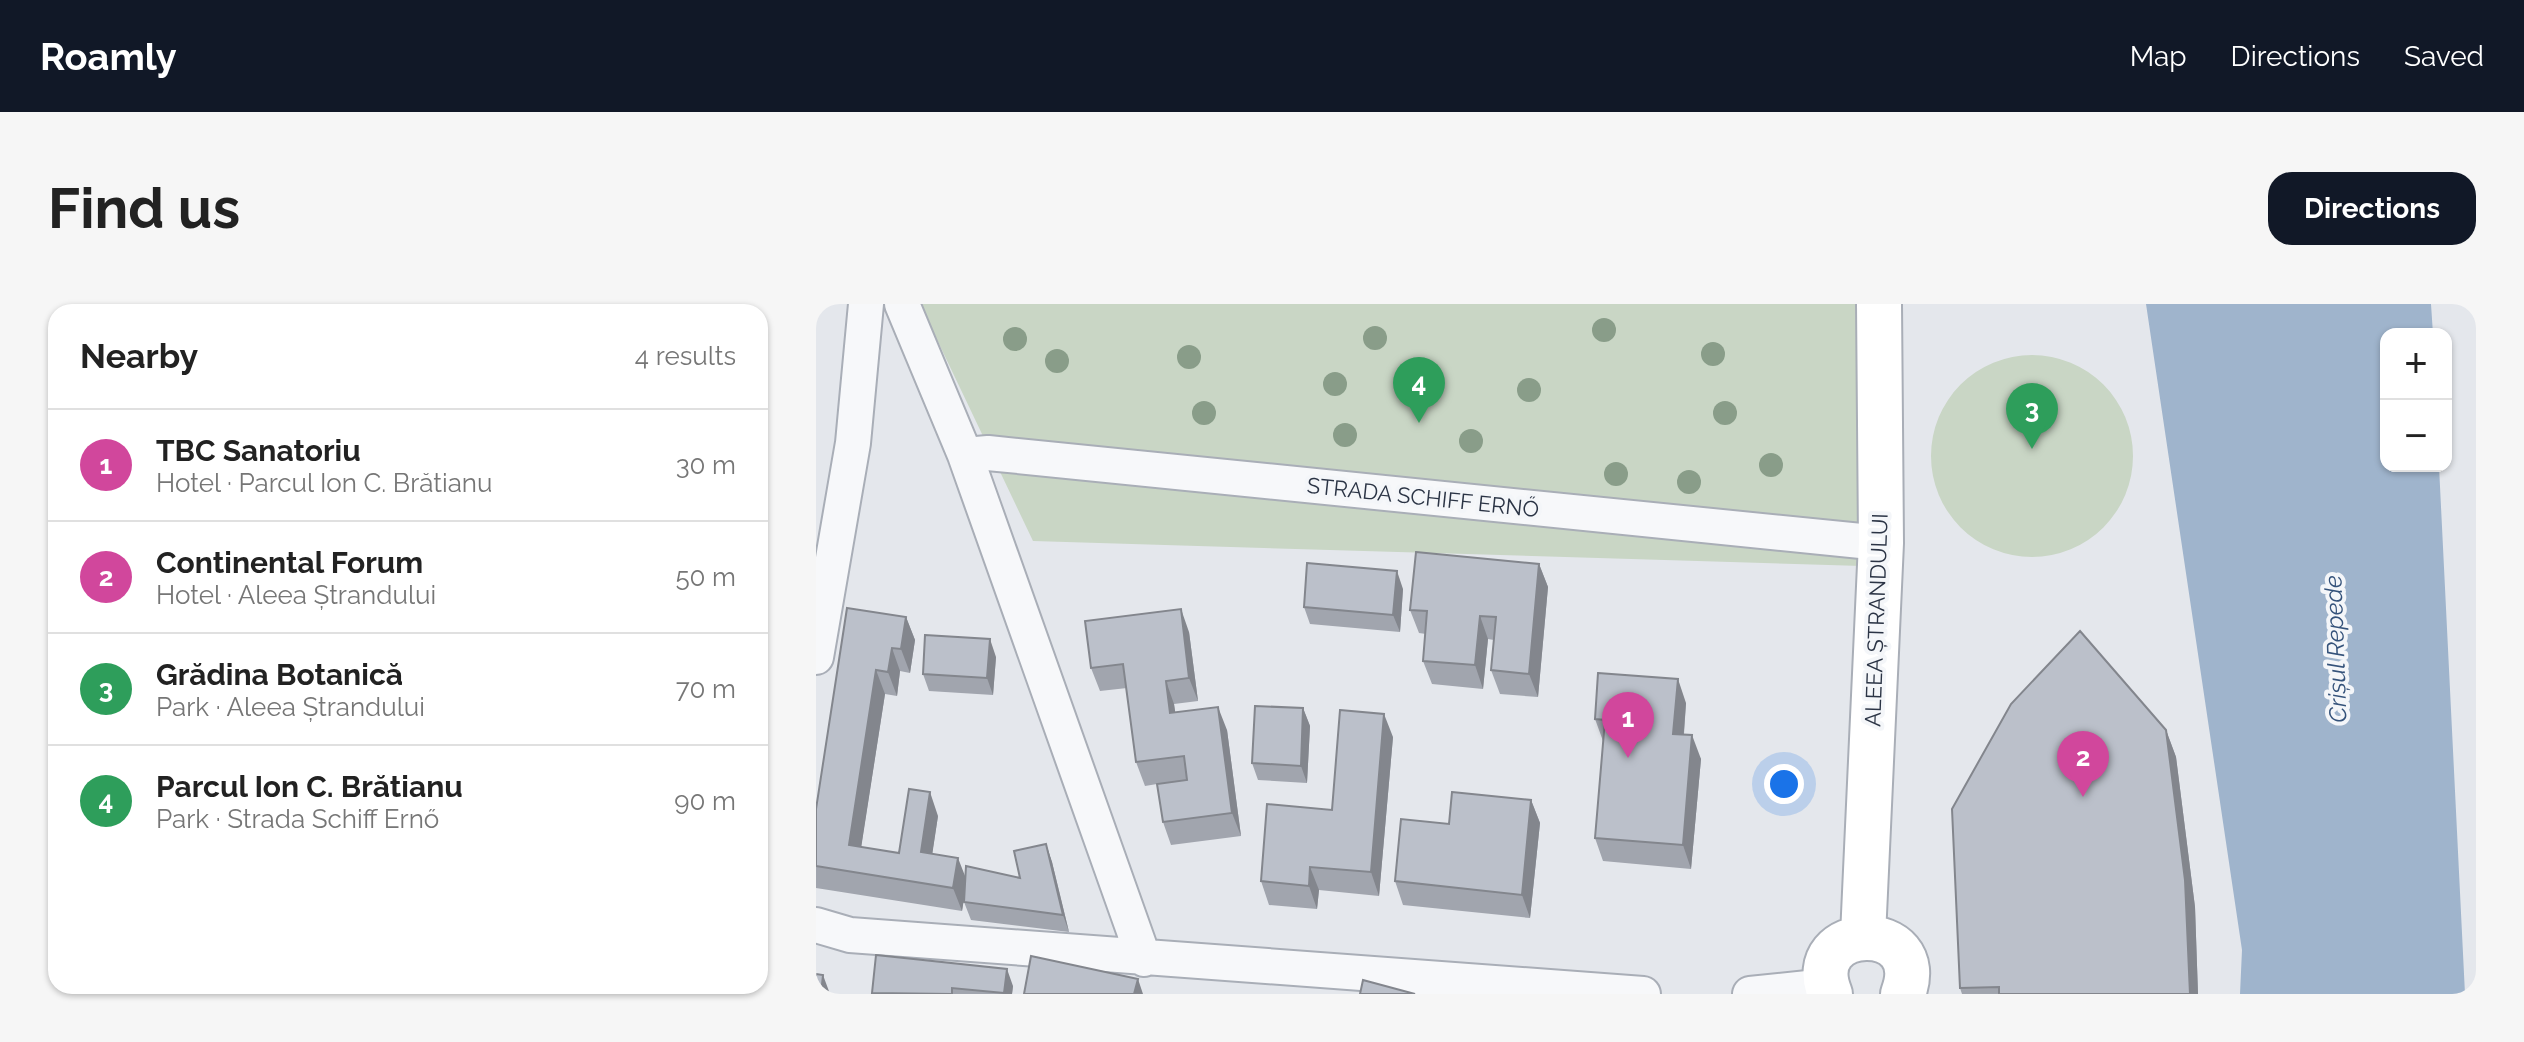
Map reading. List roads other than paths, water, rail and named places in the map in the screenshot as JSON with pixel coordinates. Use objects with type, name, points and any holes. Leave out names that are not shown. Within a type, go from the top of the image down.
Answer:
[{"type":"street","points":[[816,657],[853,443],[866,304]]},
{"type":"street","points":[[902,304],[965,455],[1144,959]]},
{"type":"street","name":"ALEEA ȘTRANDULUI","points":[[1863,936],[1881,543],[1879,304]]},
{"type":"street","name":"STRADA SCHIFF ERNŐ","points":[[965,455],[988,453],[1881,543]]},
{"type":"street","points":[[816,925],[850,935],[1643,994]]},
{"type":"street","points":[[1750,994],[1829,990],[1826,972],[1830,959],[1845,942],[1863,936],[1877,937],[1899,952],[1907,978],[1903,994]]},
{"type":"water","name":"Crișul Repede","points":[[2146,304],[2431,304],[2433,328],[2380,328],[2380,472],[2439,472],[2465,994],[2240,994],[2242,950]]},
{"type":"place","name":"Parcul Ion C. Brătianu","points":[[1419,423]]},
{"type":"place","name":"Grădina Botanică","points":[[2032,449]]},
{"type":"place","name":"TBC Sanatoriu","points":[[1628,758]]},
{"type":"place","name":"Continental Forum","points":[[2083,797]]}]
